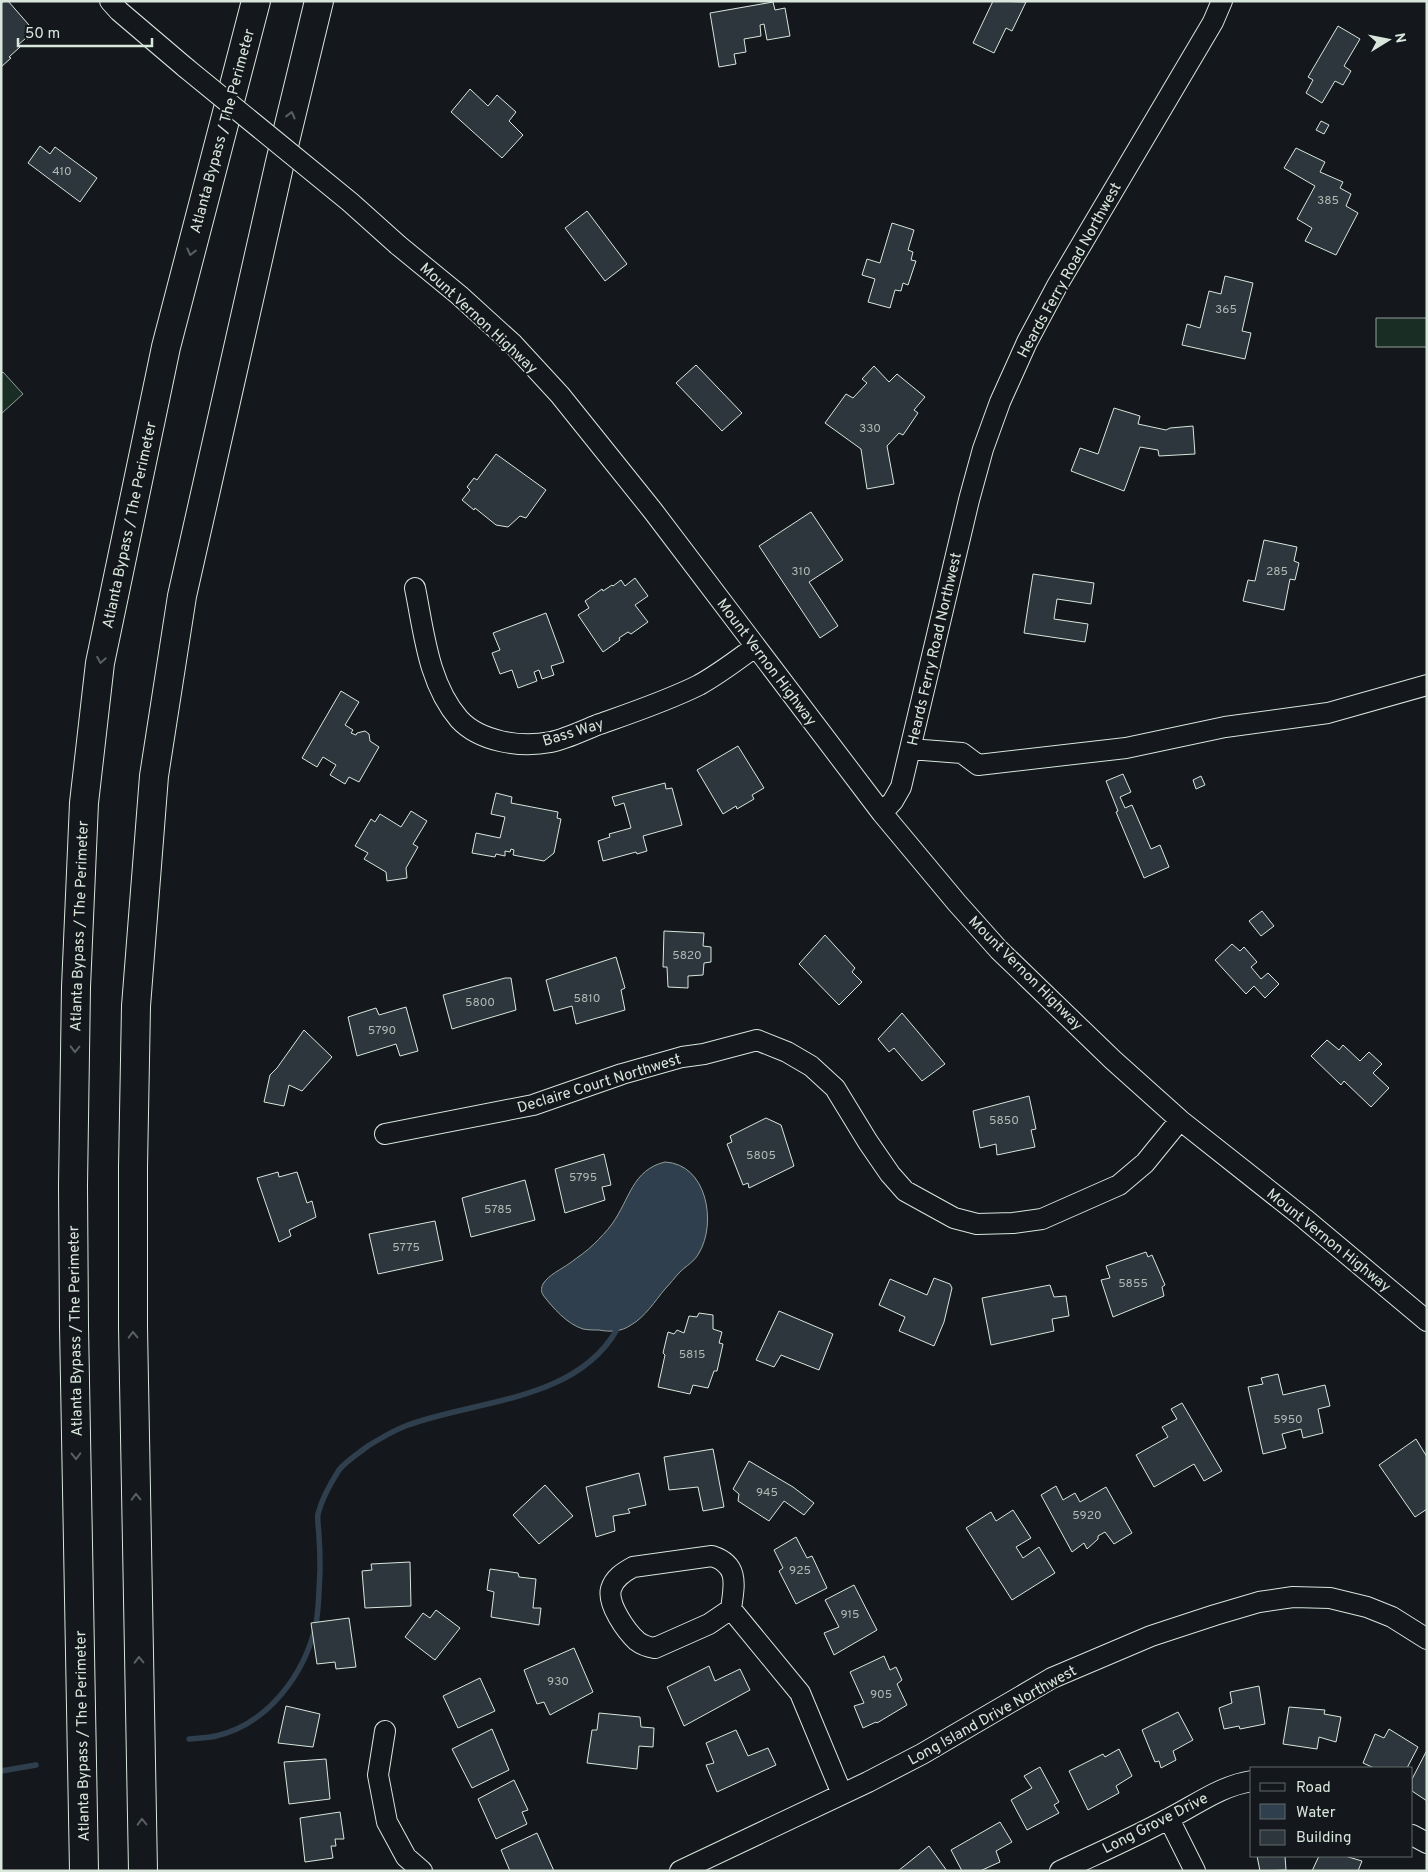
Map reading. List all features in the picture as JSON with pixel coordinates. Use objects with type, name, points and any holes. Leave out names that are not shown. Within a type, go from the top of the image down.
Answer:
[{"type":"highway","name":"Atlanta Bypass / The Perimeter","points":[[84,1871],[73,1196],[76,987],[84,803],[100,663],[166,347],[256,1]]},
{"type":"highway","points":[[143,1871],[133,1336],[133,1167],[136,1006],[154,776],[182,596],[280,162],[319,1]]},
{"type":"street","name":"Mount Vernon Highway","points":[[110,1],[119,11],[186,68],[350,202],[513,344],[560,394],[653,511],[882,813],[999,950],[1113,1060],[1180,1120],[1427,1321]]},
{"type":"street","name":"Heards Ferry Road Northwest","points":[[882,813],[901,788],[969,500],[983,449],[1000,402],[1027,342],[1058,284],[1213,22],[1222,1]]},
{"type":"street","name":"Bass Way","points":[[415,588],[425,638],[440,690],[460,720],[489,738],[503,742],[521,744],[552,742],[625,715],[698,685],[722,672],[755,647]]},
{"type":"street","points":[[910,749],[962,753],[978,765],[1126,748],[1224,728],[1328,713],[1427,685]]},
{"type":"street","name":"Declaire Court Northwest","points":[[385,1134],[532,1105],[630,1072],[682,1057],[704,1054],[758,1040],[787,1052],[811,1066],[835,1088],[868,1142],[890,1174],[905,1191],[954,1218],[977,1224],[1013,1223],[1042,1219],[1119,1185],[1145,1163],[1180,1120]]},
{"type":"street","points":[[731,1610],[709,1624],[655,1648],[647,1647],[638,1642],[628,1631],[614,1609],[611,1589],[622,1573],[633,1567],[712,1556],[722,1559],[730,1568],[734,1578],[731,1610],[800,1693],[842,1794]]},
{"type":"street","name":"Long Island Drive Northwest","points":[[680,1871],[922,1754],[1052,1678],[1151,1636],[1259,1602],[1293,1596],[1330,1598],[1367,1606],[1392,1617],[1427,1639]]},
{"type":"street","points":[[385,1731],[378,1775],[387,1822],[406,1857],[422,1871]]},
{"type":"street","name":"Long Grove Drive","points":[[1060,1871],[1169,1819],[1216,1792],[1242,1782],[1250,1781]]},
{"type":"street","points":[[1169,1819],[1196,1871]]},
{"type":"street","points":[[1413,1836],[1427,1843]]},
{"type":"green space","points":[[1376,318],[1427,318],[1427,347],[1376,347]]},
{"type":"green space","points":[[3,372],[23,394],[1,414],[1,374]]},
{"type":"water","points":[[665,1162],[679,1165],[691,1173],[699,1184],[704,1197],[707,1226],[699,1253],[636,1322],[619,1330],[611,1331],[577,1327],[561,1315],[543,1295],[543,1284],[552,1275],[585,1252],[606,1232],[638,1179],[654,1166]]},
{"type":"building","points":[[4,1],[8,1],[36,33],[18,45],[20,47],[1,67],[1,4]]},
{"type":"building","points":[[993,1],[1026,2],[1012,31],[1006,28],[994,53],[973,43]]},
{"type":"building","points":[[773,2],[775,10],[785,8],[790,36],[767,40],[764,24],[760,25],[761,36],[744,39],[746,52],[734,54],[736,64],[719,67],[710,13]]},
{"type":"building","points":[[1338,26],[1360,39],[1344,66],[1351,71],[1343,85],[1335,81],[1322,103],[1306,93],[1313,80],[1308,77]]},
{"type":"building","points":[[470,89],[488,106],[497,95],[516,112],[509,121],[523,135],[502,158],[451,112]]},
{"type":"building","points":[[1321,121],[1329,125],[1324,134],[1316,130]]},
{"type":"building","points":[[40,146],[50,154],[55,147],[97,178],[80,202],[28,163]]},
{"type":"building","points":[[1296,148],[1325,162],[1320,172],[1343,182],[1340,188],[1351,194],[1346,206],[1358,213],[1336,255],[1305,241],[1312,228],[1297,219],[1315,186],[1284,168]]},
{"type":"building","points":[[587,211],[627,264],[605,281],[565,228]]},
{"type":"building","points":[[892,223],[914,230],[908,250],[913,252],[911,260],[916,261],[908,285],[903,283],[901,291],[895,290],[890,308],[868,302],[875,279],[862,275],[867,259],[880,263]]},
{"type":"building","points":[[1225,276],[1253,283],[1242,331],[1251,333],[1245,359],[1182,345],[1187,324],[1200,328],[1209,291],[1221,294]]},
{"type":"building","points":[[696,365],[742,413],[722,431],[676,383]]},
{"type":"building","points":[[874,366],[889,382],[897,374],[925,397],[914,410],[918,413],[903,435],[899,433],[887,446],[894,484],[867,489],[861,449],[825,423],[846,394],[853,398],[867,383],[862,379]]},
{"type":"building","points":[[1114,408],[1140,416],[1138,424],[1166,430],[1193,426],[1195,454],[1159,456],[1158,450],[1140,447],[1124,491],[1071,471],[1080,448],[1098,454]]},
{"type":"building","points":[[496,454],[546,490],[526,518],[520,516],[508,527],[496,525],[462,500],[470,490],[467,487],[474,478],[477,480]]},
{"type":"building","points":[[811,512],[843,560],[809,582],[838,626],[820,638],[759,546]]},
{"type":"building","points":[[1264,540],[1297,547],[1294,561],[1299,563],[1295,580],[1290,579],[1284,610],[1243,601],[1248,580],[1255,581]]},
{"type":"building","points":[[1033,574],[1094,583],[1091,604],[1057,599],[1054,619],[1088,624],[1085,642],[1024,633]]},
{"type":"building","points":[[635,578],[648,596],[635,605],[648,622],[631,634],[628,632],[619,638],[620,640],[603,652],[578,615],[589,608],[585,601],[602,589],[603,591],[621,580],[625,586]]},
{"type":"building","points":[[546,613],[564,662],[551,666],[554,675],[542,679],[539,670],[534,672],[537,681],[518,688],[512,670],[500,674],[492,653],[500,650],[493,633]]},
{"type":"building","points":[[341,691],[359,702],[345,725],[353,730],[351,733],[356,735],[365,731],[369,734],[370,741],[379,747],[359,782],[349,777],[345,784],[330,775],[336,765],[323,757],[317,767],[302,758]]},
{"type":"building","points":[[738,746],[764,788],[752,795],[754,799],[737,809],[736,806],[723,814],[697,770]]},
{"type":"building","points":[[1123,774],[1131,792],[1120,797],[1125,808],[1132,805],[1151,849],[1160,845],[1169,867],[1144,878],[1116,812],[1118,811],[1106,781]]},
{"type":"building","points":[[1201,776],[1205,785],[1196,789],[1193,780]]},
{"type":"building","points":[[665,783],[666,789],[672,788],[682,825],[643,836],[647,851],[603,861],[598,841],[610,837],[609,834],[631,828],[624,803],[615,806],[612,797]]},
{"type":"building","points":[[496,793],[512,797],[511,803],[558,812],[557,818],[561,819],[554,853],[544,861],[513,855],[514,850],[511,849],[510,852],[505,851],[505,856],[496,854],[495,857],[472,853],[476,833],[500,838],[505,817],[491,814]]},
{"type":"building","points":[[411,811],[427,821],[413,844],[418,847],[406,868],[407,878],[387,881],[386,872],[364,859],[368,853],[355,846],[371,819],[375,822],[380,814],[401,827]]},
{"type":"building","points":[[1262,911],[1274,926],[1261,936],[1249,921]]},
{"type":"building","points":[[664,931],[704,933],[703,946],[711,947],[711,962],[704,963],[703,975],[688,976],[688,988],[668,987],[667,967],[663,967]]},
{"type":"building","points":[[825,935],[855,968],[852,972],[862,982],[839,1005],[799,964]]},
{"type":"building","points":[[1232,944],[1240,951],[1244,947],[1257,962],[1251,967],[1261,979],[1268,973],[1279,984],[1265,998],[1254,986],[1246,994],[1215,960]]},
{"type":"building","points":[[616,957],[625,988],[621,990],[625,1010],[576,1024],[572,1006],[554,1011],[546,980]]},
{"type":"building","points":[[511,978],[516,1010],[452,1029],[443,995]]},
{"type":"building","points":[[406,1007],[418,1051],[400,1056],[396,1044],[357,1056],[348,1017],[376,1008],[379,1015]]},
{"type":"building","points":[[902,1013],[945,1064],[922,1081],[894,1048],[889,1052],[878,1039]]},
{"type":"building","points":[[304,1030],[332,1057],[302,1091],[289,1085],[284,1106],[264,1102],[270,1075]]},
{"type":"building","points":[[1327,1040],[1339,1050],[1343,1045],[1360,1061],[1369,1052],[1382,1064],[1373,1073],[1389,1088],[1371,1107],[1344,1081],[1341,1085],[1311,1056]]},
{"type":"building","points":[[1029,1096],[1036,1129],[1031,1130],[1035,1147],[997,1155],[996,1144],[980,1148],[973,1111]]},
{"type":"building","points":[[766,1118],[781,1125],[794,1166],[749,1188],[748,1183],[743,1185],[727,1144],[732,1142],[730,1136]]},
{"type":"building","points":[[604,1154],[611,1185],[602,1187],[605,1200],[565,1213],[555,1169]]},
{"type":"building","points":[[278,1172],[279,1177],[297,1172],[307,1203],[312,1201],[316,1217],[289,1230],[291,1236],[279,1242],[257,1178]]},
{"type":"building","points":[[525,1180],[535,1220],[471,1237],[462,1198]]},
{"type":"building","points":[[435,1221],[443,1260],[378,1274],[369,1234]]},
{"type":"building","points":[[1146,1252],[1148,1257],[1152,1255],[1165,1285],[1162,1287],[1164,1296],[1113,1317],[1101,1280],[1110,1278],[1106,1266]]},
{"type":"building","points":[[934,1278],[950,1284],[952,1288],[944,1322],[934,1346],[899,1331],[905,1317],[879,1305],[890,1279],[927,1295]]},
{"type":"building","points":[[1050,1285],[1054,1297],[1066,1296],[1069,1316],[1052,1319],[1054,1331],[991,1345],[982,1298]]},
{"type":"building","points":[[779,1311],[833,1334],[819,1370],[781,1355],[774,1367],[756,1360]]},
{"type":"building","points":[[699,1313],[713,1315],[713,1329],[722,1332],[719,1343],[723,1344],[717,1371],[714,1371],[708,1388],[693,1385],[690,1394],[658,1387],[668,1332],[674,1334],[677,1330],[684,1333],[689,1316],[697,1317]]},
{"type":"building","points":[[1278,1374],[1283,1395],[1325,1385],[1330,1406],[1318,1409],[1323,1433],[1303,1438],[1301,1429],[1282,1434],[1286,1448],[1263,1454],[1248,1387],[1263,1384],[1261,1378]]},
{"type":"building","points":[[1182,1403],[1222,1471],[1204,1481],[1194,1464],[1154,1487],[1136,1455],[1168,1437],[1162,1427],[1177,1419],[1171,1409]]},
{"type":"building","points":[[1416,1439],[1427,1457],[1427,1509],[1415,1517],[1379,1465]]},
{"type":"building","points":[[713,1449],[724,1507],[703,1511],[698,1487],[669,1490],[664,1457]]},
{"type":"building","points":[[749,1461],[793,1487],[814,1503],[804,1515],[784,1501],[769,1521],[738,1501],[739,1494],[733,1489]]},
{"type":"building","points":[[639,1473],[646,1505],[628,1509],[630,1513],[613,1516],[615,1531],[596,1537],[586,1487]]},
{"type":"building","points":[[545,1485],[573,1516],[539,1544],[513,1515]]},
{"type":"building","points":[[1056,1486],[1063,1500],[1075,1493],[1080,1502],[1106,1487],[1132,1533],[1114,1544],[1105,1532],[1098,1536],[1098,1539],[1087,1549],[1084,1543],[1072,1552],[1041,1495]]},
{"type":"building","points":[[1013,1510],[1031,1538],[1016,1547],[1023,1558],[1039,1547],[1055,1573],[1012,1600],[966,1528],[991,1512],[996,1521]]},
{"type":"building","points":[[796,1537],[807,1558],[812,1556],[827,1588],[796,1604],[779,1571],[783,1568],[774,1550]]},
{"type":"building","points":[[410,1562],[411,1606],[365,1608],[362,1571],[372,1570],[371,1564]]},
{"type":"building","points":[[490,1569],[518,1573],[519,1577],[536,1579],[533,1608],[541,1608],[539,1625],[491,1617],[494,1592],[487,1590]]},
{"type":"building","points":[[854,1585],[877,1630],[834,1655],[824,1633],[839,1627],[825,1600]]},
{"type":"building","points":[[436,1610],[460,1628],[435,1660],[405,1637],[423,1613],[430,1618]]},
{"type":"building","points":[[349,1618],[356,1667],[336,1669],[335,1662],[317,1664],[311,1623]]},
{"type":"building","points":[[574,1648],[593,1692],[550,1715],[544,1702],[537,1704],[524,1670]]},
{"type":"building","points":[[884,1656],[890,1670],[896,1667],[902,1680],[897,1684],[907,1705],[877,1723],[863,1728],[854,1706],[864,1703],[850,1672]]},
{"type":"building","points":[[709,1666],[715,1681],[740,1669],[750,1690],[684,1726],[667,1687]]},
{"type":"building","points":[[480,1678],[495,1711],[458,1728],[443,1696]]},
{"type":"building","points":[[1259,1686],[1265,1724],[1240,1729],[1239,1726],[1224,1729],[1219,1708],[1232,1703],[1230,1692]]},
{"type":"building","points":[[286,1706],[320,1714],[313,1747],[278,1743]]},
{"type":"building","points":[[1289,1707],[1325,1710],[1324,1714],[1341,1717],[1336,1742],[1319,1737],[1317,1749],[1283,1744]]},
{"type":"building","points":[[1178,1712],[1193,1740],[1173,1751],[1176,1760],[1161,1768],[1159,1761],[1155,1762],[1142,1730]]},
{"type":"building","points":[[599,1713],[640,1717],[641,1727],[654,1728],[653,1747],[639,1746],[637,1769],[587,1763],[592,1730],[597,1730]]},
{"type":"building","points":[[492,1729],[509,1770],[472,1788],[452,1749]]},
{"type":"building","points":[[1389,1729],[1418,1747],[1408,1767],[1372,1767],[1363,1763],[1375,1734],[1384,1738]]},
{"type":"building","points":[[736,1730],[748,1756],[768,1748],[776,1765],[717,1792],[706,1765],[714,1763],[706,1743]]},
{"type":"building","points":[[1119,1749],[1132,1776],[1116,1786],[1119,1793],[1088,1810],[1069,1771],[1103,1754],[1105,1757]]},
{"type":"building","points":[[1427,1750],[1427,1801],[1413,1792],[1413,1777]]},
{"type":"building","points":[[326,1759],[330,1799],[289,1804],[284,1762]]},
{"type":"building","points":[[1040,1767],[1059,1802],[1054,1805],[1059,1813],[1027,1830],[1011,1800],[1032,1788],[1024,1776]]},
{"type":"building","points":[[514,1780],[528,1810],[522,1812],[527,1824],[496,1839],[478,1799]]},
{"type":"building","points":[[340,1812],[344,1839],[335,1839],[336,1846],[331,1846],[333,1858],[305,1862],[300,1818]]},
{"type":"building","points":[[1000,1822],[1012,1842],[996,1851],[1000,1862],[980,1871],[962,1871],[951,1850]]},
{"type":"building","points":[[537,1833],[554,1871],[510,1871],[501,1850]]},
{"type":"building","points":[[929,1846],[947,1871],[898,1871]]},
{"type":"building","points":[[1257,1857],[1285,1857],[1286,1870],[1260,1871]]},
{"type":"building","points":[[1319,1857],[1348,1857],[1362,1861],[1358,1871],[1312,1871]]},
{"type":"waterway","points":[[189,1739],[216,1736],[235,1730],[252,1720],[268,1708],[281,1694],[303,1661],[311,1643],[317,1618],[320,1571],[318,1514],[329,1486],[345,1463],[373,1443],[408,1425],[523,1395],[550,1385],[576,1372],[598,1354],[616,1331]]},
{"type":"waterway","points":[[1,1771],[36,1765]]}]
